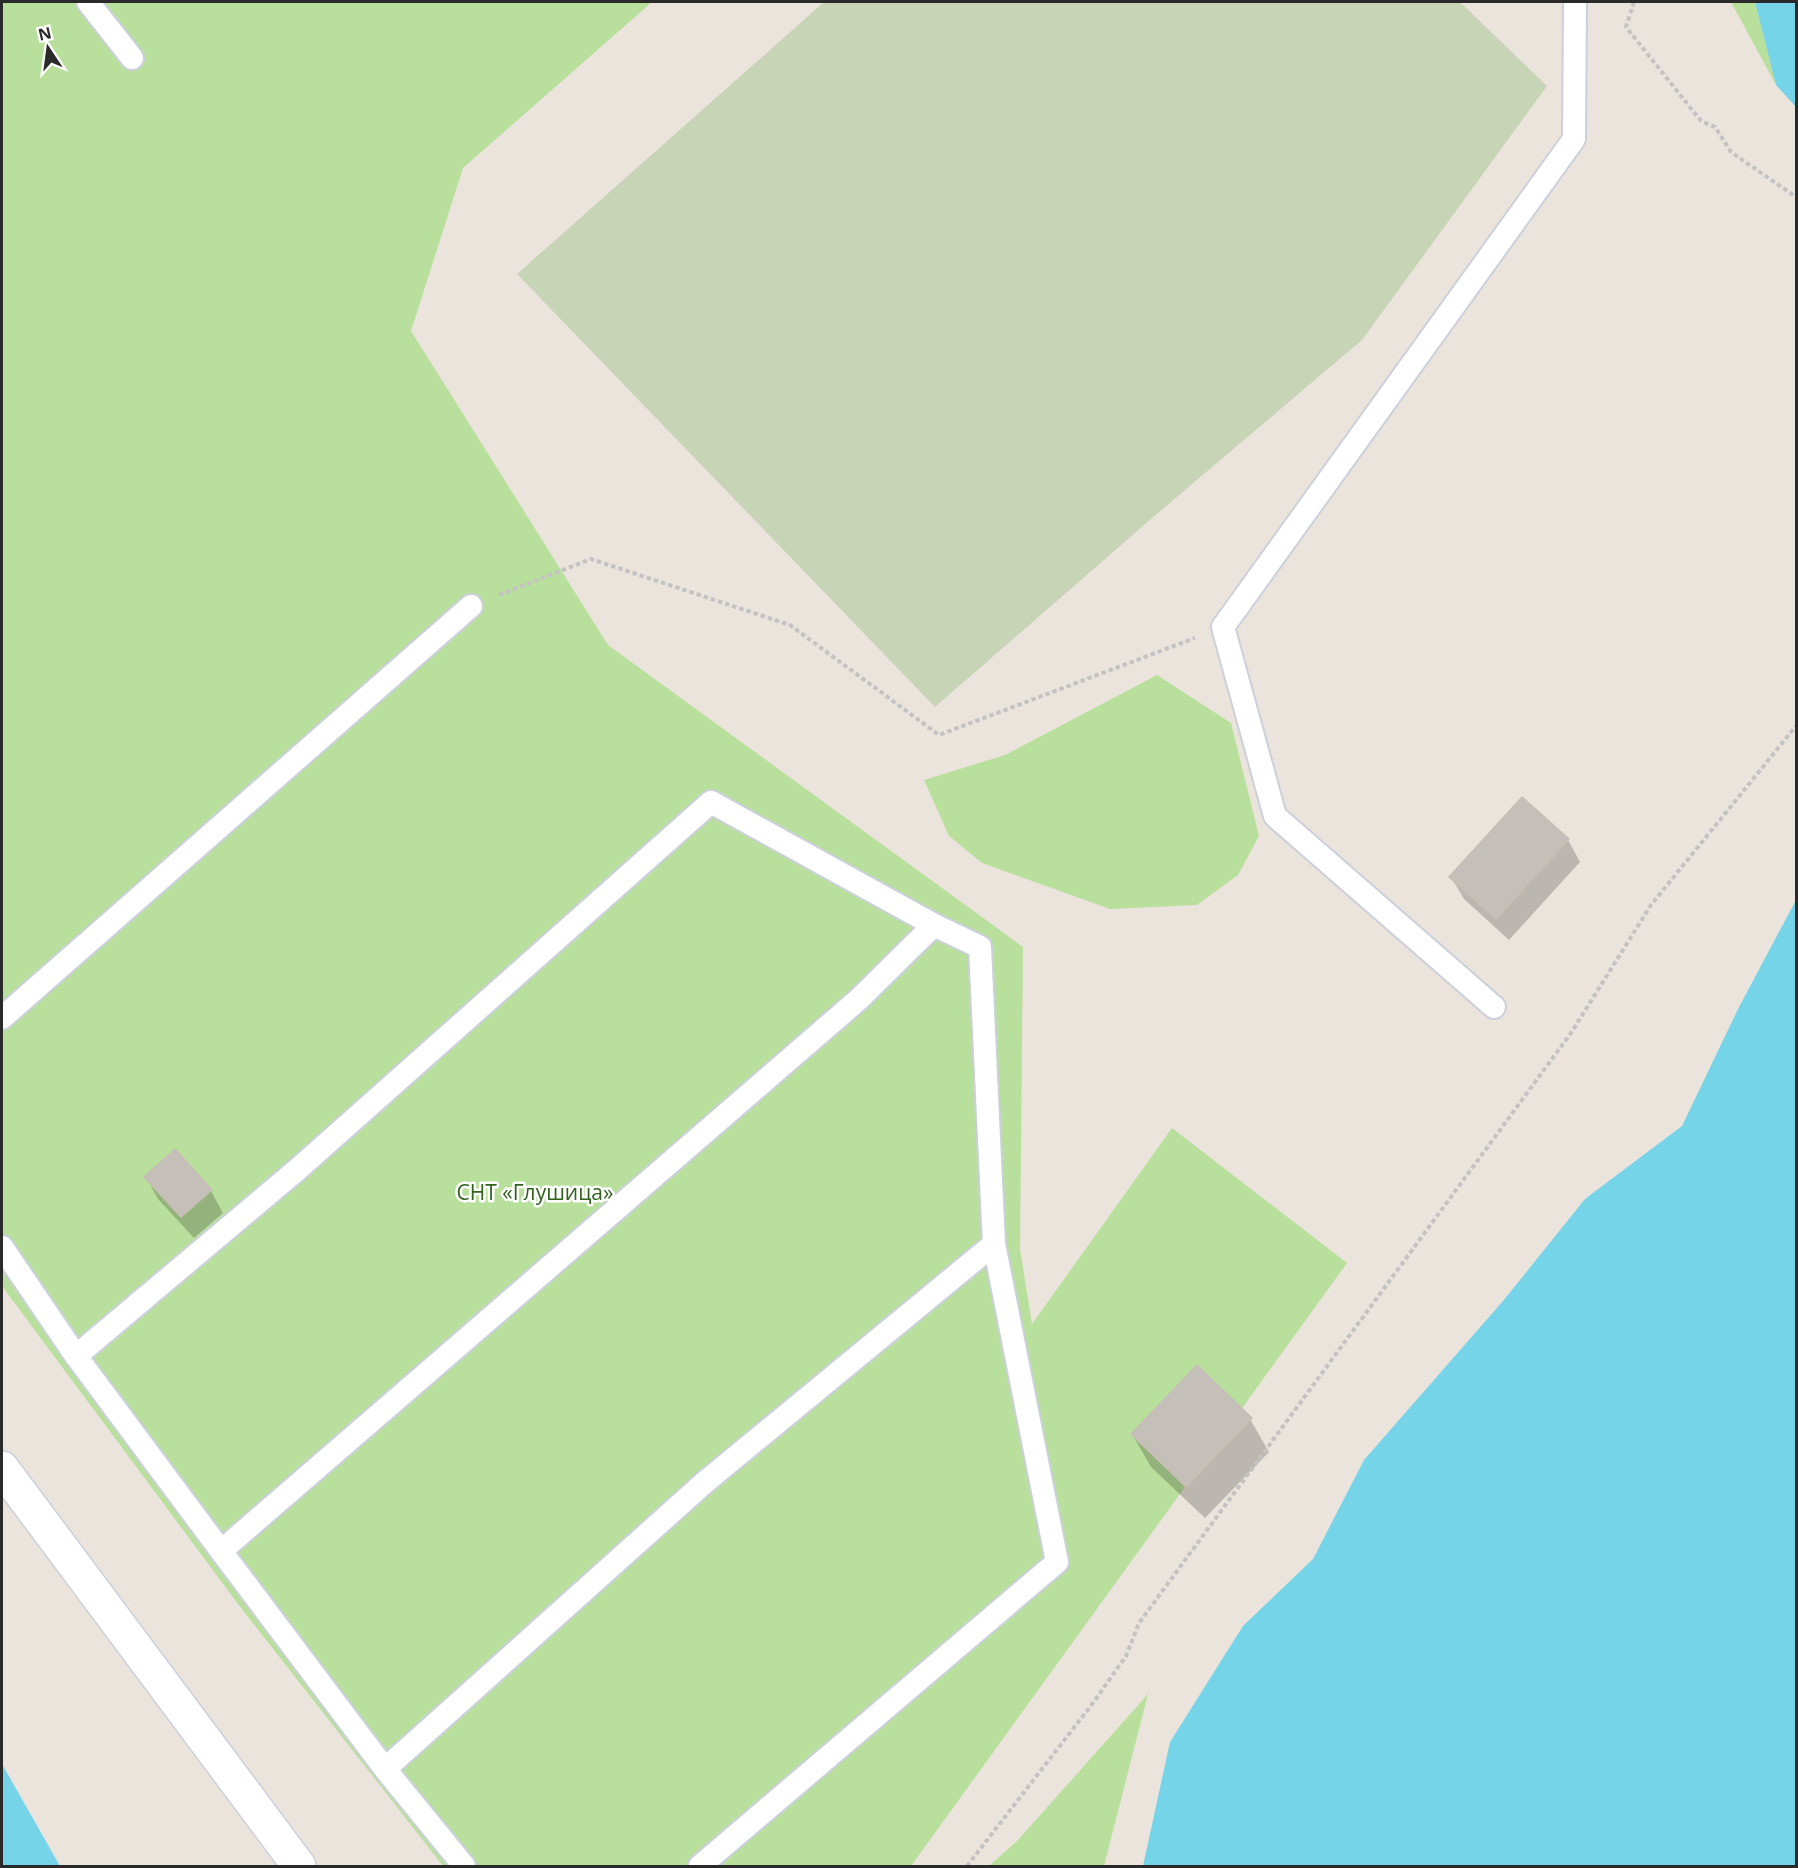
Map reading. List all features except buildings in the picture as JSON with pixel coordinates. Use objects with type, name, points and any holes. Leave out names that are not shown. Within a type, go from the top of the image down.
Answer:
[{"type":"street","points":[[2,1468],[299,1866]]},
{"type":"lane","points":[[88,2],[132,58]]},
{"type":"lane","points":[[1494,1007],[1275,816],[1223,627],[1574,139],[1575,2]]},
{"type":"lane","points":[[2,1018],[471,606]]},
{"type":"lane","points":[[76,1356],[298,1169],[711,802],[934,925],[980,947],[994,1244],[1057,1562],[700,1866]]},
{"type":"lane","points":[[221,1551],[859,999],[934,925]]},
{"type":"lane","points":[[385,1769],[704,1483],[994,1244]]},
{"type":"lane","points":[[2,1247],[76,1356],[221,1551],[385,1769],[464,1866]]},
{"type":"path","points":[[1635,2],[1626,27],[1701,120],[1715,128],[1731,152],[1797,197]]},
{"type":"path","points":[[471,606],[591,560],[790,625],[939,735],[1223,627]]},
{"type":"path","points":[[967,1866],[1093,1703],[1126,1656],[1139,1623],[1571,1033],[1651,905],[1797,726]]},
{"type":"green space","name":"СНТ «Глушица»","points":[[2,2],[652,2],[463,168],[411,331],[608,645],[1023,947],[1020,1249],[1032,1324],[1172,1128],[1347,1263],[911,1866],[443,1866],[238,1604],[2,1286]]},
{"type":"green space","points":[[824,2],[1460,2],[1547,86],[1362,340],[1159,512],[935,707],[517,274]]},
{"type":"green space","points":[[1731,2],[1755,2],[1776,85]]},
{"type":"green space","points":[[1157,675],[1231,723],[1259,836],[1238,875],[1197,905],[1110,909],[982,863],[949,836],[924,780],[1005,755]]},
{"type":"green space","points":[[1148,1694],[1104,1866],[989,1866],[1017,1841]]},
{"type":"water","points":[[1755,2],[1796,2],[1796,107],[1776,85]]},
{"type":"water","points":[[1796,900],[1796,1866],[1143,1866],[1170,1742],[1243,1626],[1313,1559],[1364,1460],[1503,1301],[1585,1199],[1682,1126],[1738,1009]]},
{"type":"water","points":[[2,1764],[60,1866],[2,1866]]}]
